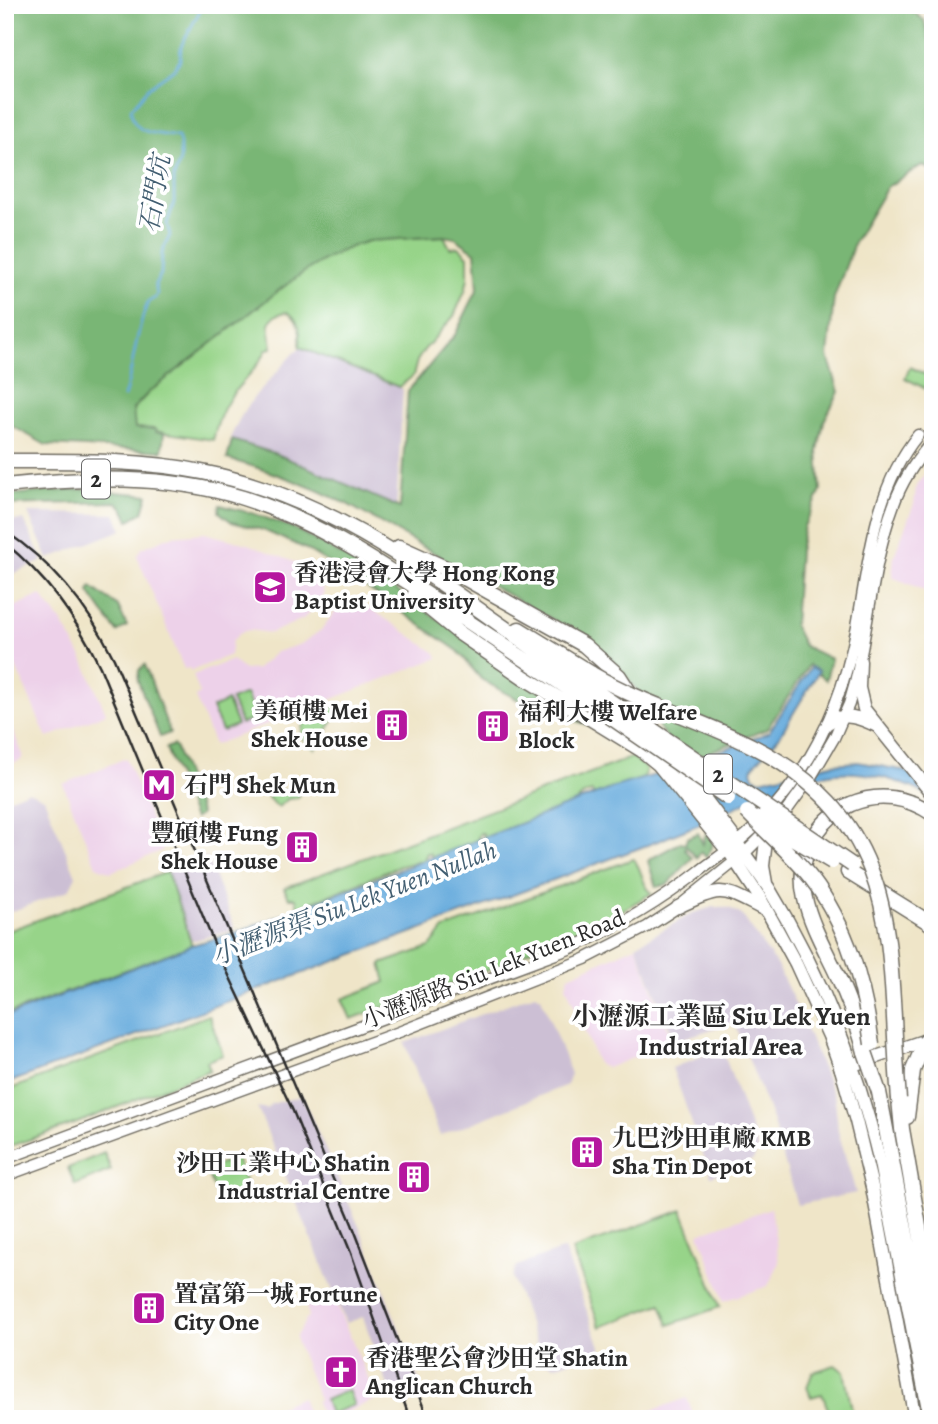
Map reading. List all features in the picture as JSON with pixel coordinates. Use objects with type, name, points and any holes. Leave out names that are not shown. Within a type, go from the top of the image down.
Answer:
[{"type":"highway","name":"2","points":[[5,461],[126,463],[203,472],[285,496],[366,535],[458,594],[585,684],[852,865],[933,915]]},
{"type":"highway","name":"2","points":[[5,486],[117,479],[166,483],[215,491],[306,522],[339,538],[585,684],[747,812],[933,925]]},
{"type":"highway","points":[[366,535],[452,570],[584,645],[619,676],[736,852]]},
{"type":"highway","points":[[372,560],[474,643],[538,687],[627,740],[659,764],[719,829]]},
{"type":"highway","points":[[585,684],[648,703],[734,737],[780,761],[821,795],[854,836],[873,874],[888,927],[898,1091],[933,1307]]},
{"type":"highway","points":[[879,1091],[852,1010],[808,911],[802,878],[807,850],[823,825],[845,807],[875,798],[904,800],[933,814]]},
{"type":"highway","points":[[747,812],[810,878],[839,925],[855,963],[863,992],[933,1377]]},
{"type":"highway","points":[[907,1153],[911,1077],[918,1055],[933,1032]]},
{"type":"main road","name":"小瀝源路 Siu Lek Yuen Road","points":[[5,1159],[569,949],[640,914],[767,832],[791,805],[820,763],[851,657],[883,498],[899,461],[918,435]]},
{"type":"main road","points":[[844,716],[860,661],[893,504],[911,469],[930,444]]},
{"type":"main road","points":[[860,661],[859,688],[864,709],[933,795]]},
{"type":"main road","points":[[828,731],[837,717],[844,716],[862,719],[879,727]]},
{"type":"main road","name":"小瀝源路 Siu Lek Yuen Road","points":[[5,1176],[399,1032],[585,959],[647,927],[678,907],[736,852],[789,789],[828,731]]},
{"type":"main road","points":[[766,883],[763,866],[767,832]]},
{"type":"main road","points":[[736,852],[766,883],[808,958],[834,1016],[872,1187],[915,1419]]},
{"type":"main road","points":[[736,852],[801,975],[871,1124],[930,1419]]},
{"type":"main road","points":[[678,907],[710,892],[724,891],[745,898],[765,910]]},
{"type":"main road","points":[[846,1067],[933,1038]]},
{"type":"shaded area","points":[[300,347],[403,389],[396,511],[229,447],[241,416],[255,396]]},
{"type":"shaded area","points":[[933,461],[931,593],[892,577],[894,556],[914,504],[916,487]]},
{"type":"shaded area","points":[[28,513],[115,514],[122,530],[48,559]]},
{"type":"shaded area","points":[[24,520],[43,561],[10,575],[5,564],[5,521]]},
{"type":"shaded area","points":[[204,533],[248,544],[299,564],[321,579],[324,595],[303,619],[271,633],[250,630],[241,632],[232,641],[230,655],[191,671],[189,668],[184,669],[137,556],[142,548],[171,536]]},
{"type":"shaded area","points":[[41,595],[61,621],[83,659],[106,713],[47,738],[5,642],[5,611]]},
{"type":"shaded area","points":[[358,600],[436,653],[438,658],[214,745],[195,697],[200,694],[193,675],[232,660],[244,670],[257,669],[276,652],[301,644],[321,630],[342,603],[350,605]]},
{"type":"shaded area","points":[[5,711],[23,755],[21,760],[5,767]]},
{"type":"shaded area","points":[[126,758],[163,850],[111,872],[96,866],[63,784]]},
{"type":"shaded area","points":[[28,791],[44,798],[76,876],[69,890],[5,914],[5,800]]},
{"type":"shaded area","points":[[207,857],[235,929],[192,941],[167,872]]},
{"type":"shaded area","points":[[713,907],[729,908],[742,915],[776,964],[835,1099],[838,1131],[856,1193],[797,1205],[772,1119],[734,1022],[675,1041],[636,945],[693,913]]},
{"type":"shaded area","points":[[636,946],[673,1042],[607,1068],[598,1064],[566,986],[569,976]]},
{"type":"shaded area","points":[[535,994],[541,997],[571,1074],[567,1085],[440,1136],[405,1043]]},
{"type":"shaded area","points":[[714,1051],[725,1057],[758,1149],[753,1160],[711,1176],[672,1068]]},
{"type":"shaded area","points":[[302,1096],[364,1238],[421,1386],[392,1397],[363,1317],[346,1323],[257,1107],[267,1109],[271,1104]]},
{"type":"shaded area","points":[[771,1208],[779,1262],[768,1286],[724,1301],[699,1233]]},
{"type":"shaded area","points":[[564,1249],[601,1349],[555,1366],[543,1362],[512,1277],[517,1266]]},
{"type":"shaded area","points":[[332,1294],[377,1399],[331,1419],[322,1419],[316,1402],[319,1400],[296,1336],[308,1317],[306,1304]]},
{"type":"shaded area","points":[[302,1397],[309,1419],[249,1419]]},
{"type":"shaded area","points":[[687,1398],[693,1414],[678,1419],[628,1419]]},
{"type":"green space","points":[[5,5],[904,5],[924,20],[933,52],[933,171],[922,165],[887,187],[855,241],[834,298],[828,356],[839,392],[824,421],[818,451],[821,491],[804,526],[799,551],[794,626],[804,646],[831,659],[826,680],[809,665],[767,729],[684,762],[636,689],[611,659],[589,640],[345,503],[287,478],[227,459],[232,440],[277,454],[400,508],[408,391],[455,335],[478,288],[475,252],[455,238],[444,236],[369,241],[335,254],[288,283],[148,393],[133,409],[135,428],[155,429],[156,432],[164,433],[162,451],[46,445],[5,422]]},
{"type":"green space","points":[[444,236],[450,248],[459,247],[468,256],[465,291],[454,316],[417,361],[413,376],[399,387],[300,347],[297,322],[284,312],[270,321],[272,348],[267,349],[230,398],[213,440],[134,428],[133,410],[148,393],[273,295],[319,263],[368,241]]},
{"type":"green space","points":[[910,367],[933,378],[928,390],[905,378]]},
{"type":"green space","points":[[82,489],[148,495],[143,512],[129,520],[117,502],[5,505],[5,495]]},
{"type":"green space","points":[[220,505],[293,528],[362,566],[592,726],[534,708],[481,679],[458,651],[347,574],[304,548],[263,530],[232,522],[219,512]]},
{"type":"green space","points":[[91,587],[118,606],[127,626],[117,632],[89,592]]},
{"type":"green space","points":[[145,665],[170,733],[160,737],[138,681],[139,670]]},
{"type":"green space","points":[[246,694],[256,718],[241,724],[231,700]]},
{"type":"green space","points":[[227,701],[237,725],[222,731],[212,708]]},
{"type":"green space","points":[[342,707],[315,749],[302,738],[304,724],[314,714]]},
{"type":"green space","points":[[173,745],[199,808],[200,815],[194,819],[166,748]]},
{"type":"green space","points":[[633,757],[646,769],[644,778],[595,796],[592,792],[587,793],[576,804],[484,838],[483,833],[480,833],[477,840],[437,856],[432,857],[427,853],[424,860],[400,866],[298,908],[296,898],[289,898],[284,888]]},
{"type":"green space","points":[[271,788],[300,794],[298,798],[288,799],[278,807],[268,798]]},
{"type":"green space","points":[[698,833],[703,844],[706,833],[713,840],[712,848],[706,857],[701,852],[697,858],[686,846],[685,849],[692,858],[668,884],[656,887],[648,861],[681,842],[685,844],[687,838]]},
{"type":"green space","points":[[633,859],[652,893],[607,919],[530,950],[494,968],[437,989],[431,987],[351,1019],[342,999],[386,982],[381,964],[430,947],[444,929]]},
{"type":"green space","points":[[167,872],[192,945],[5,1015],[5,932]]},
{"type":"green space","points":[[209,1015],[223,1055],[207,1061],[210,1070],[77,1123],[5,1148],[5,1091]]},
{"type":"green space","points":[[104,1153],[111,1170],[75,1185],[68,1168]]},
{"type":"green space","points":[[236,1158],[249,1191],[220,1204],[206,1170]]},
{"type":"green space","points":[[682,1210],[720,1307],[669,1325],[661,1304],[600,1327],[572,1250]]},
{"type":"green space","points":[[835,1365],[844,1372],[854,1419],[819,1419],[818,1417],[829,1412],[822,1394],[811,1397],[807,1387],[813,1372]]},
{"type":"green space","points":[[348,1390],[354,1405],[330,1414],[325,1400]]},
{"type":"water","name":"小瀝源渠 Siu Lek Yuen Nullah","points":[[811,667],[819,671],[779,737],[754,765],[754,777],[760,780],[832,764],[858,762],[901,770],[921,778],[933,797],[896,781],[866,774],[840,773],[805,779],[658,841],[5,1084],[5,1017],[192,945],[235,933],[620,785],[666,772],[769,732]]},
{"type":"waterway","name":"石門坑","points":[[124,397],[144,314],[148,302],[157,294],[155,284],[161,274],[162,253],[170,235],[167,224],[174,202],[174,177],[180,160],[178,137],[141,129],[136,124],[131,109],[149,87],[174,69],[180,60],[181,46],[203,5]]},
{"type":"railway","points":[[5,531],[39,557],[68,588],[93,622],[114,659],[352,1224],[428,1419]]},
{"type":"railway","points":[[5,543],[34,570],[60,600],[100,667],[216,948],[293,1111],[351,1253],[410,1419]]},
{"type":"place","name":"香港浸會大學 Hong Kong Baptist University","points":[[270,587]]},
{"type":"place","name":"美碩樓 Mei Shek House","points":[[392,725]]},
{"type":"place","name":"福利大樓 Welfare Block","points":[[493,726]]},
{"type":"place","name":"石門 Shek Mun","points":[[159,785]]},
{"type":"place","name":"豐碩樓 Fung Shek House","points":[[302,847]]},
{"type":"place","name":"九巴沙田車廠 KMB Sha Tin Depot","points":[[587,1152]]},
{"type":"place","name":"沙田工業中心 Shatin Industrial Centre","points":[[414,1177]]},
{"type":"place","name":"置富第一城 Fortune City One","points":[[149,1308]]},
{"type":"place","name":"香港聖公會沙田堂 Shatin Anglican Church","points":[[341,1372]]},
{"type":"district","name":"小瀝源工業區 Siu Lek Yuen Industrial Area","points":[[721,1031]]}]
